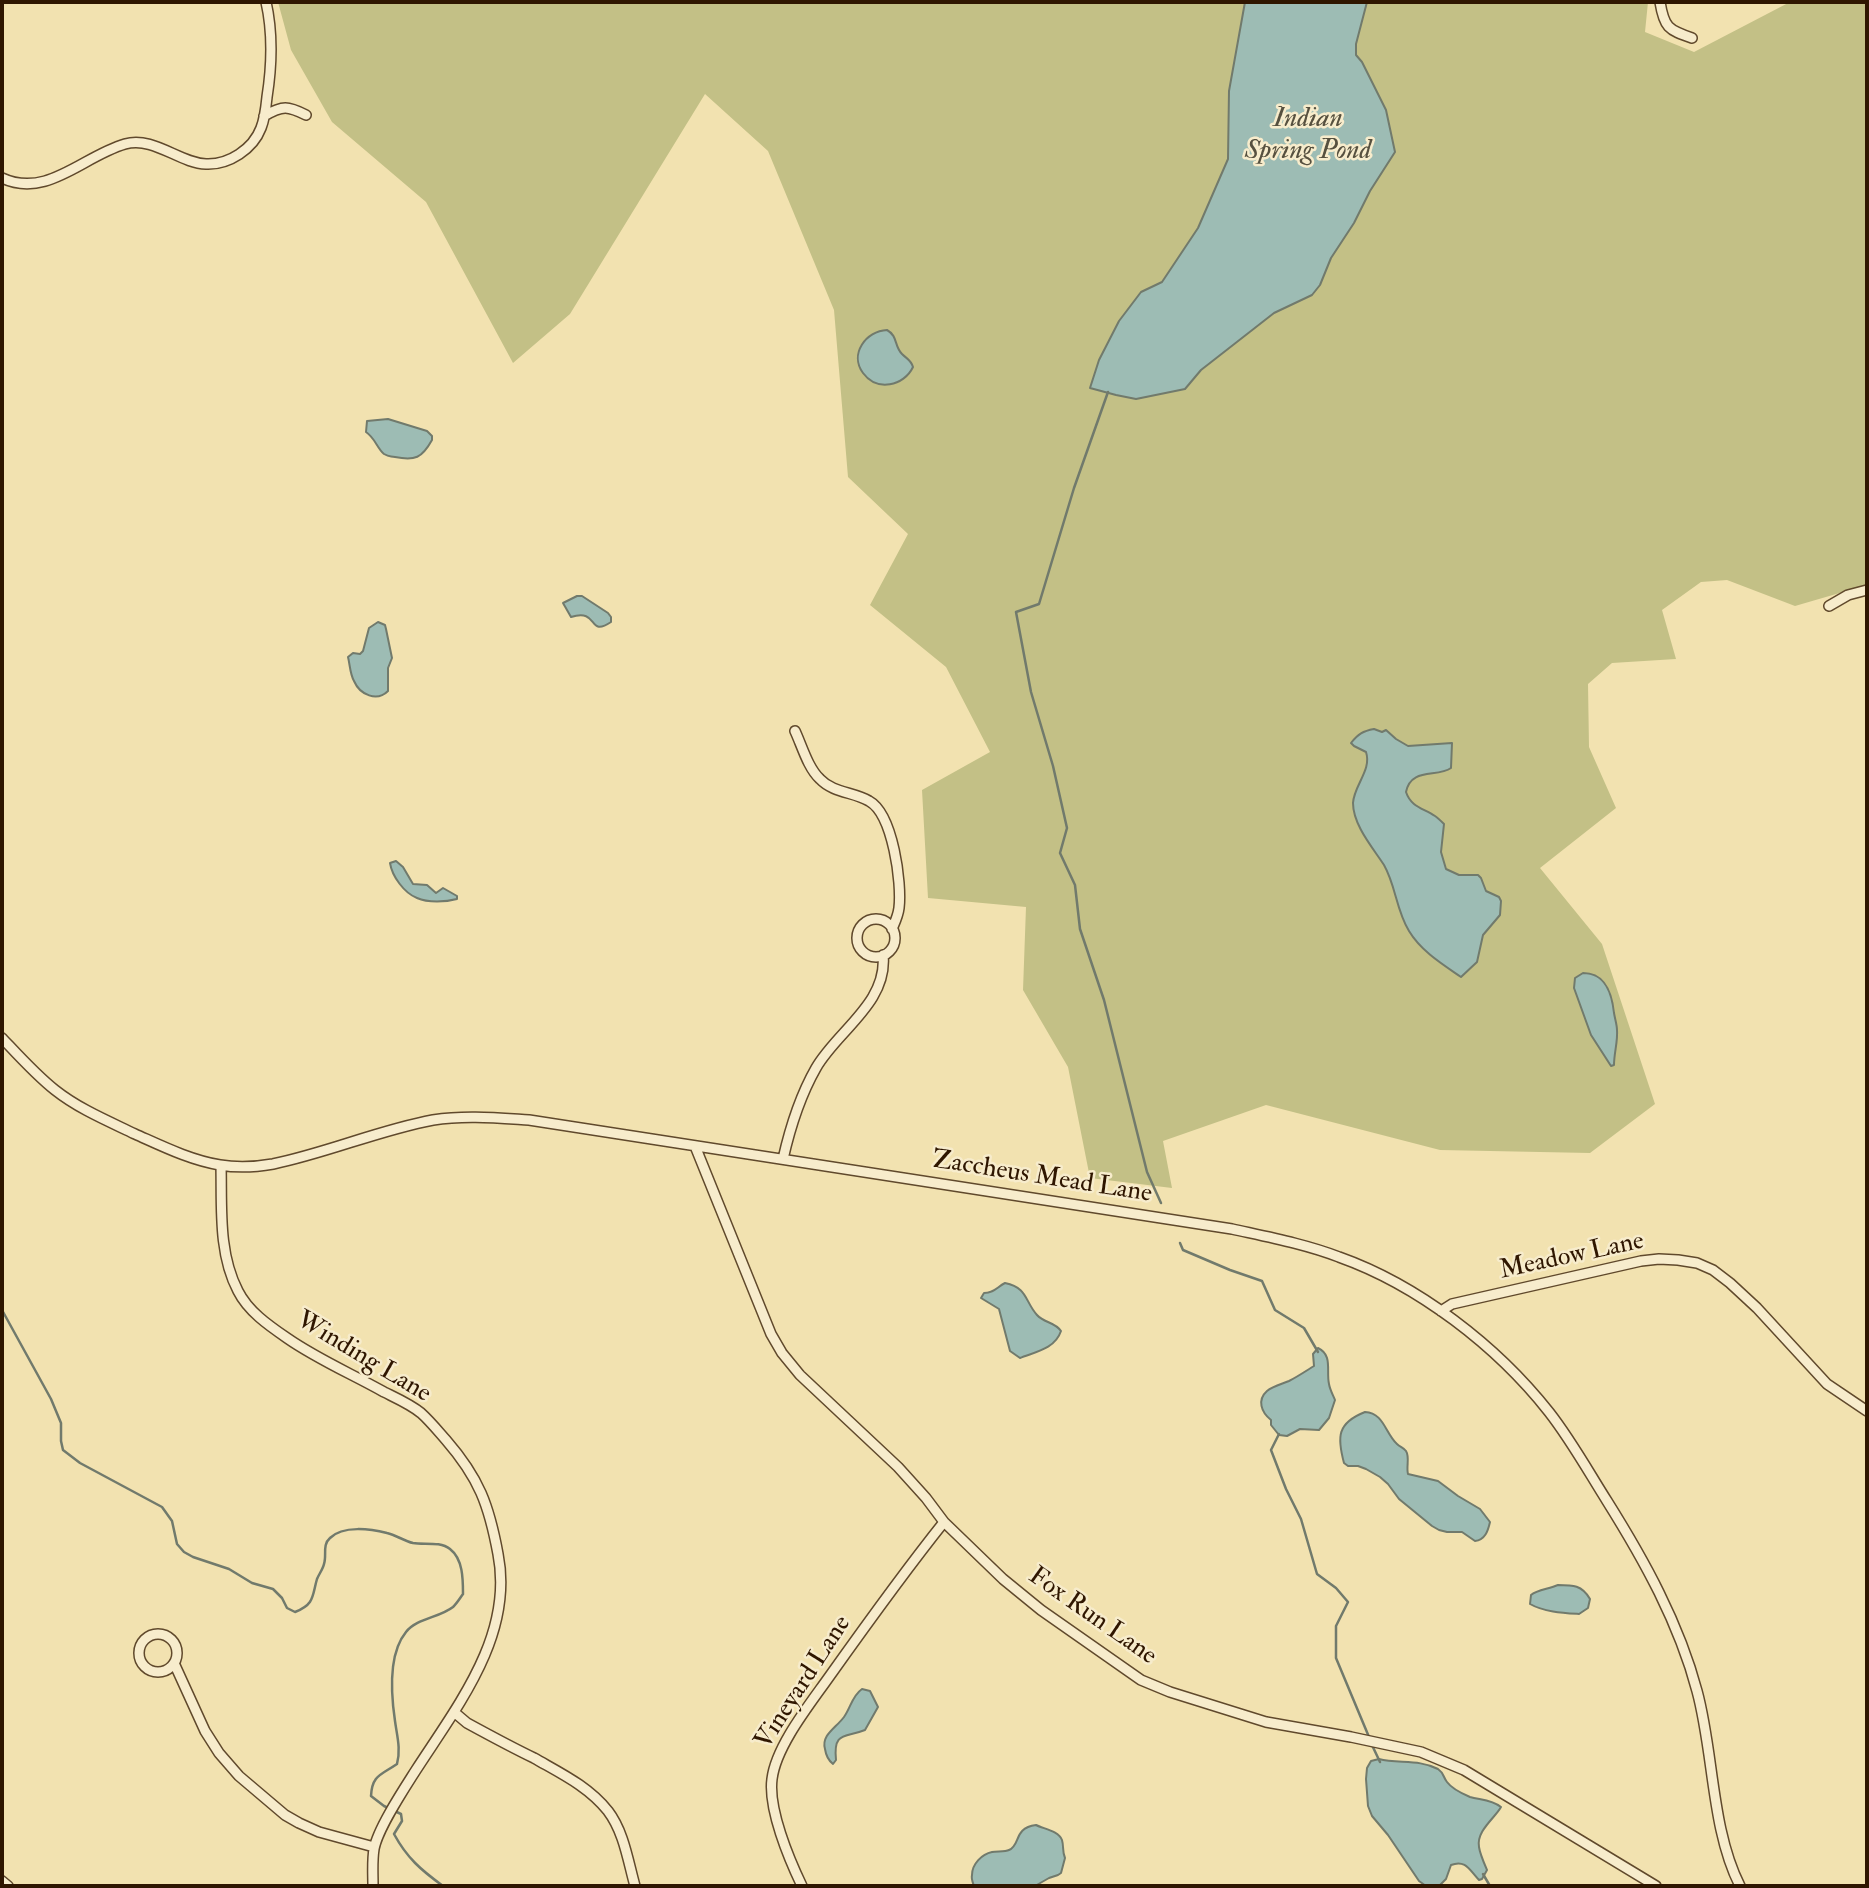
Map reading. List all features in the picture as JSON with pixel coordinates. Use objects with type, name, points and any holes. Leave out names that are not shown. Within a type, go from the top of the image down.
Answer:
[{"type":"street","points":[[2,178],[23,185],[42,183],[129,143],[156,146],[206,164],[218,163],[244,151],[261,130],[264,116],[272,50],[266,2]]},
{"type":"street","points":[[1660,2],[1663,20],[1675,33],[1692,38]]},
{"type":"street","points":[[264,116],[283,107],[290,107],[306,115]]},
{"type":"street","points":[[1829,606],[1848,595],[1867,590]]},
{"type":"street","points":[[795,731],[818,778],[828,786],[872,802],[881,812],[893,845],[899,877],[900,906],[892,929]]},
{"type":"street","points":[[866,921],[885,921],[895,934],[892,947],[883,956],[865,954],[857,942],[860,927],[866,921]]},
{"type":"street","points":[[783,1159],[791,1127],[816,1067],[859,1017],[873,996],[883,973],[883,956]]},
{"type":"street","name":"Zaccheus Mead Lane","points":[[2,1038],[42,1079],[80,1107],[167,1148],[221,1166],[252,1167],[274,1164],[433,1120],[462,1117],[529,1120],[1232,1229],[1285,1240],[1341,1257],[1395,1282],[1441,1311],[1484,1345],[1513,1373],[1549,1413],[1618,1520],[1649,1575],[1685,1653],[1698,1692],[1723,1835],[1740,1886]]},
{"type":"street","name":"Fox Run Lane","points":[[695,1146],[771,1334],[782,1353],[800,1375],[904,1473],[944,1522],[1003,1579],[1041,1610],[1141,1680],[1170,1692],[1266,1722],[1421,1752],[1464,1770],[1656,1886]]},
{"type":"street","name":"Winding Lane","points":[[221,1166],[222,1228],[226,1252],[238,1292],[248,1306],[302,1349],[420,1412],[461,1457],[483,1494],[499,1555],[501,1604],[487,1654],[385,1823],[374,1847],[373,1886]]},
{"type":"street","name":"Meadow Lane","points":[[1441,1311],[1452,1304],[1641,1261],[1659,1259],[1697,1263],[1713,1269],[1730,1283],[1757,1308],[1826,1384],[1867,1411]]},
{"type":"street","name":"Vineyard Lane","points":[[802,1886],[784,1841],[773,1801],[771,1782],[774,1768],[801,1718],[875,1612],[944,1522]]},
{"type":"street","points":[[174,1663],[170,1668],[159,1672],[147,1670],[138,1654],[141,1642],[152,1635],[165,1635],[171,1639],[177,1650],[174,1663],[205,1731],[239,1776],[285,1815],[299,1823],[319,1832],[374,1847]]},
{"type":"street","points":[[454,1712],[467,1723],[570,1777],[593,1796],[608,1811],[618,1828],[635,1886]]},
{"type":"street","points":[[2,1881],[8,1886]]},
{"type":"shaded area","points":[[278,2],[1648,2],[1645,32],[1694,52],[1790,2],[1867,2],[1867,585],[1795,606],[1727,580],[1701,582],[1662,610],[1676,659],[1612,663],[1588,684],[1589,747],[1616,808],[1540,868],[1602,944],[1655,1104],[1590,1153],[1440,1150],[1266,1105],[1163,1141],[1172,1188],[1090,1178],[1068,1067],[1023,990],[1026,907],[928,898],[922,790],[990,752],[946,667],[870,605],[908,534],[848,477],[834,310],[768,151],[705,94],[570,314],[513,363],[426,202],[332,122],[291,50]]},
{"type":"water","name":"Indian Spring Pond","points":[[1245,2],[1367,2],[1356,44],[1356,55],[1386,110],[1395,152],[1331,258],[1320,285],[1312,295],[1274,313],[1201,370],[1185,389],[1136,399],[1090,388],[1099,360],[1119,321],[1141,292],[1162,282],[1198,228],[1228,159],[1229,91]]},
{"type":"water","points":[[887,330],[913,367],[897,382],[875,383],[859,366],[859,351],[872,334]]},
{"type":"water","points":[[388,419],[427,431],[432,440],[425,451],[408,459],[387,456],[382,452],[366,432],[367,421]]},
{"type":"water","points":[[582,596],[608,613],[611,622],[599,627],[586,616],[571,617],[563,603]]},
{"type":"water","points":[[378,622],[385,625],[392,658],[388,668],[388,691],[374,696],[364,693],[357,686],[348,657],[363,651],[369,628]]},
{"type":"water","points":[[1374,729],[1382,732],[1386,730],[1408,746],[1452,743],[1451,768],[1413,779],[1406,792],[1414,804],[1444,824],[1441,852],[1446,869],[1459,875],[1478,875],[1486,891],[1499,897],[1501,901],[1500,915],[1483,935],[1477,962],[1461,977],[1426,951],[1409,931],[1388,873],[1356,820],[1354,796],[1367,759],[1366,752],[1351,743],[1361,733]]},
{"type":"water","points":[[396,861],[413,884],[427,885],[436,893],[443,888],[457,896],[457,899],[432,901],[412,896],[399,884],[393,873],[390,863]]},
{"type":"water","points":[[1583,973],[1591,974],[1602,981],[1612,999],[1617,1034],[1614,1065],[1611,1066],[1591,1035],[1574,988],[1575,978]]},
{"type":"water","points":[[1005,1283],[1022,1291],[1037,1315],[1061,1331],[1049,1346],[1020,1358],[1010,1351],[999,1309],[981,1298],[984,1293]]},
{"type":"water","points":[[1318,1348],[1326,1355],[1329,1384],[1335,1400],[1329,1418],[1319,1430],[1300,1429],[1287,1436],[1279,1435],[1263,1410],[1262,1398],[1269,1389],[1314,1366],[1313,1354]]},
{"type":"water","points":[[1365,1412],[1376,1416],[1393,1440],[1406,1451],[1408,1474],[1438,1481],[1480,1509],[1490,1522],[1484,1537],[1475,1541],[1462,1532],[1439,1530],[1399,1499],[1380,1477],[1366,1469],[1344,1463],[1340,1446],[1341,1432],[1349,1421]]},
{"type":"water","points":[[1558,1585],[1573,1586],[1584,1591],[1590,1599],[1588,1608],[1579,1614],[1573,1614],[1530,1604],[1531,1595]]},
{"type":"water","points":[[862,1689],[870,1691],[878,1707],[865,1730],[846,1735],[839,1740],[833,1764],[826,1754],[825,1740]]},
{"type":"water","points":[[1379,1759],[1431,1766],[1440,1771],[1449,1785],[1458,1791],[1501,1807],[1480,1836],[1480,1853],[1487,1870],[1482,1879],[1479,1880],[1464,1865],[1456,1864],[1451,1865],[1446,1879],[1439,1886],[1426,1886],[1419,1881],[1372,1816],[1368,1806],[1367,1768],[1371,1761]]},
{"type":"water","points":[[1036,1825],[1055,1832],[1062,1840],[1065,1858],[1061,1873],[1035,1886],[974,1886],[972,1871],[978,1860],[988,1853],[1013,1848],[1024,1829]]},
{"type":"waterway","points":[[1108,392],[1074,488],[1039,604],[1016,612],[1031,692],[1053,766],[1067,828],[1060,853],[1075,885],[1080,929],[1104,1000],[1147,1172],[1161,1203]]},
{"type":"waterway","points":[[1180,1243],[1183,1250],[1262,1281],[1275,1310],[1304,1328],[1318,1352]]},
{"type":"waterway","points":[[2,1310],[51,1399],[61,1423],[63,1450],[80,1463],[162,1507],[172,1521],[177,1544],[193,1557],[229,1569],[252,1583],[273,1589],[287,1608],[295,1612],[309,1603],[325,1561],[326,1544],[330,1538],[342,1531],[365,1529],[390,1534],[413,1543],[442,1545],[458,1558],[463,1594],[447,1611],[411,1627],[396,1651],[392,1687],[398,1742],[397,1764],[375,1780],[371,1796],[401,1814],[402,1821],[394,1834],[415,1863],[443,1886]]},
{"type":"waterway","points":[[1279,1434],[1271,1450],[1301,1519],[1317,1574],[1336,1588],[1348,1602],[1336,1626],[1336,1658],[1369,1737]]},
{"type":"waterway","points":[[1371,1743],[1380,1762]]},
{"type":"waterway","points":[[1483,1874],[1490,1886]]}]
